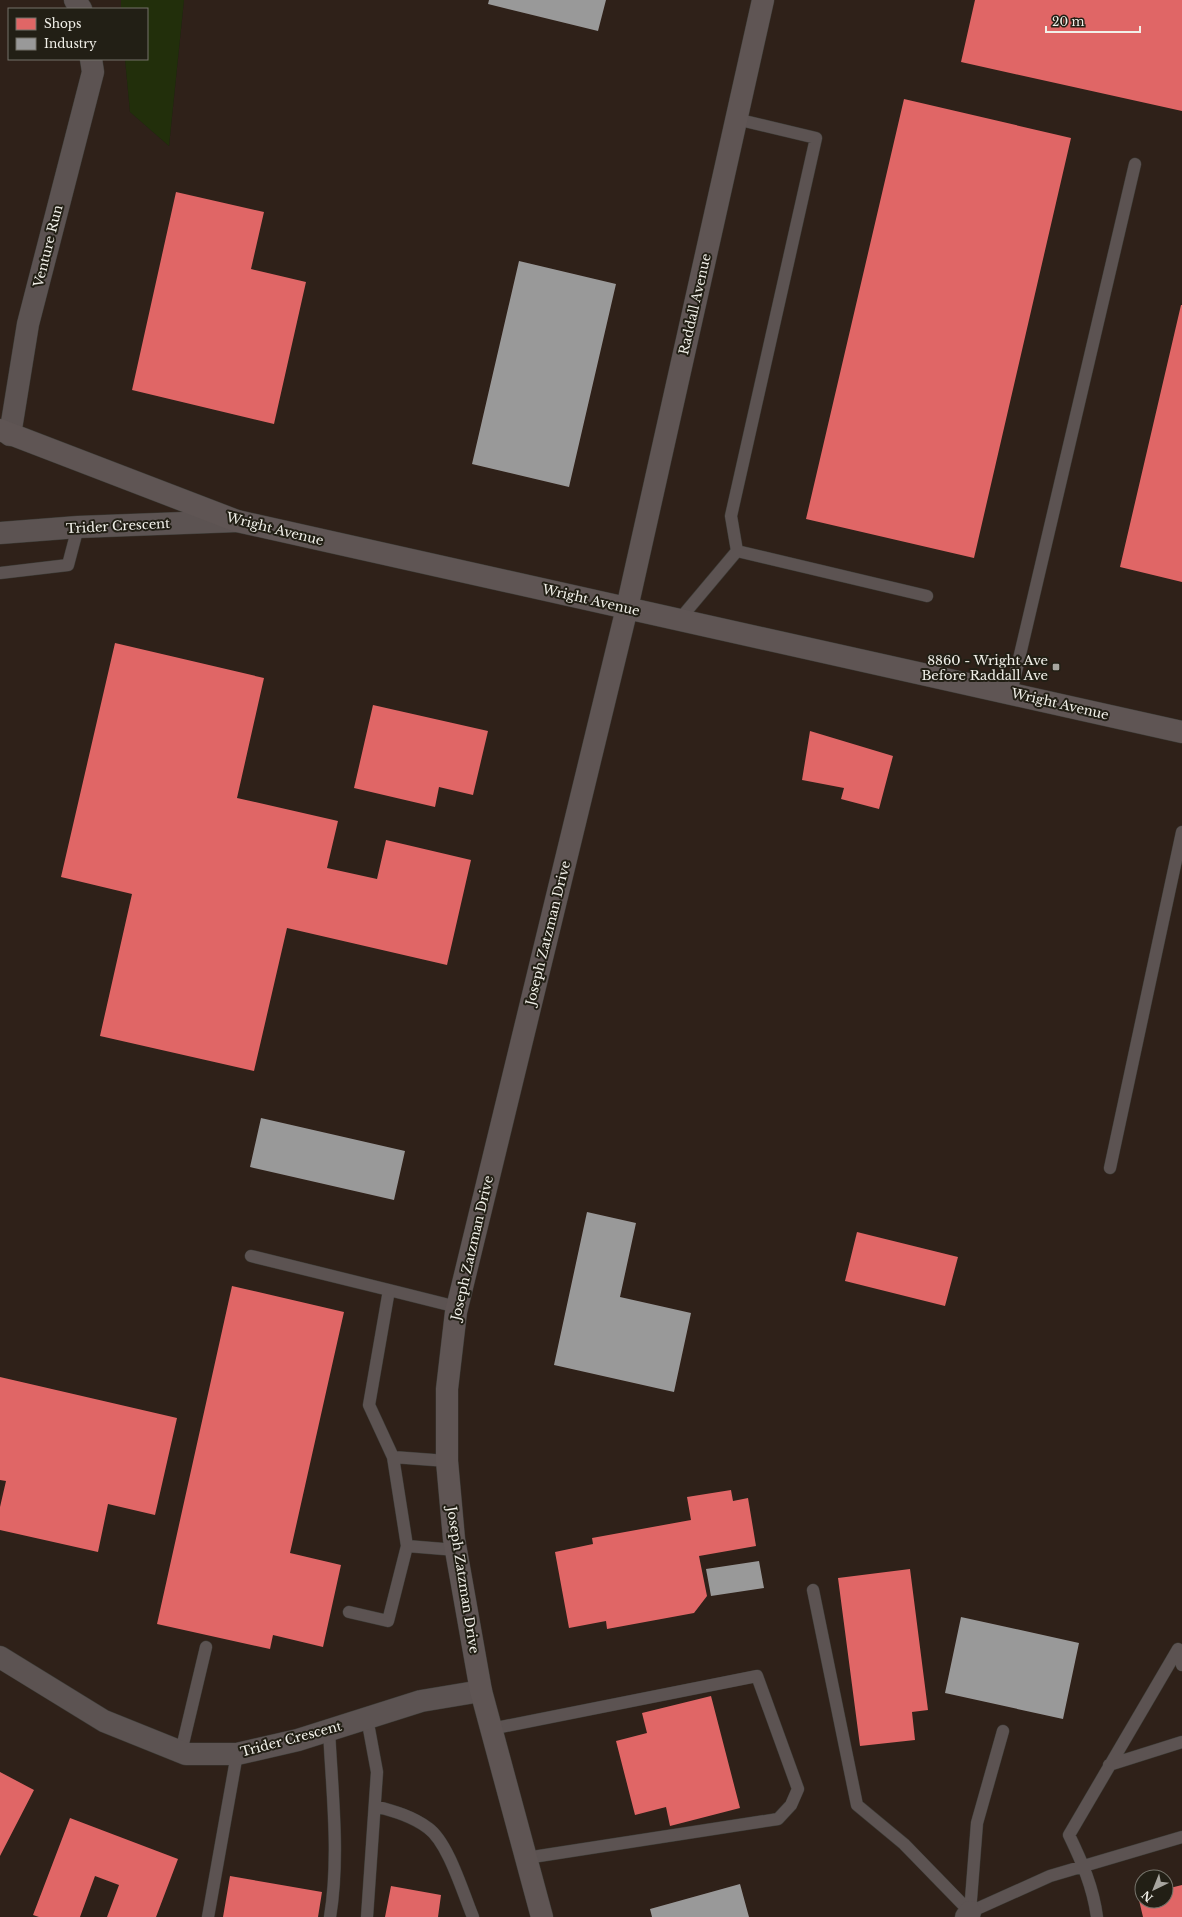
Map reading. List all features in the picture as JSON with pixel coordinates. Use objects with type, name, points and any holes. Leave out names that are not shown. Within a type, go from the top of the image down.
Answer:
[{"type":"street","name":"Raddall Avenue","points":[[627,608],[762,0]]},
{"type":"street","name":"Venture Run","points":[[3,434],[28,324],[93,72],[91,60]]},
{"type":"street","name":"Wright Avenue","points":[[3,434],[237,521],[1182,732]]},
{"type":"street","name":"Trider Crescent","points":[[0,533],[78,527],[237,521]]},
{"type":"street","name":"Joseph Zatzman Drive","points":[[542,1917],[481,1690],[456,1550],[447,1461],[447,1389],[457,1307],[627,608]]},
{"type":"street","name":"Trider Crescent","points":[[0,1657],[104,1721],[186,1754],[237,1754],[298,1740],[421,1701],[481,1690]]},
{"type":"lane","points":[[679,620],[736,551],[731,516],[816,138],[736,119]]},
{"type":"lane","points":[[1010,693],[1135,164]]},
{"type":"lane","points":[[0,573],[68,565],[78,527]]},
{"type":"lane","points":[[736,551],[927,596]]},
{"type":"lane","points":[[1110,1168],[1182,832]]},
{"type":"lane","points":[[251,1256],[457,1307]]},
{"type":"lane","points":[[349,1612],[388,1621],[407,1546],[393,1458],[369,1405],[389,1290]]},
{"type":"lane","points":[[393,1458],[447,1461]]},
{"type":"lane","points":[[407,1546],[456,1550]]},
{"type":"lane","points":[[813,1590],[857,1805],[904,1844],[971,1915]]},
{"type":"lane","points":[[181,1752],[206,1647]]},
{"type":"lane","points":[[1097,1917],[1094,1896],[1084,1866],[1069,1835],[1178,1649],[1182,1665]]},
{"type":"lane","points":[[491,1729],[757,1676],[798,1789],[791,1805],[778,1819],[526,1858]]},
{"type":"lane","points":[[367,1718],[377,1772],[367,1917]]},
{"type":"lane","points":[[329,1730],[334,1840],[334,1894],[330,1917]]},
{"type":"lane","points":[[971,1915],[977,1823],[1003,1731]]},
{"type":"lane","points":[[1109,1765],[1182,1742]]},
{"type":"lane","points":[[208,1917],[237,1754]]},
{"type":"lane","points":[[374,1806],[402,1813],[429,1828],[442,1843],[473,1917]]},
{"type":"lane","points":[[971,1915],[1050,1876],[1182,1836]]},
{"type":"shaded area","points":[[0,0],[121,0],[121,8],[8,8],[8,60],[125,60],[130,112],[169,146],[184,0],[1182,0],[1182,1917],[0,1917]]},
{"type":"green space","points":[[121,0],[184,0],[169,146],[130,112],[125,60],[148,60],[148,8],[121,8]]},
{"type":"building: Shops","points":[[975,0],[1182,0],[1182,111],[961,62]]},
{"type":"building: Shops","points":[[904,99],[1071,138],[974,558],[806,519]]},
{"type":"building: Shops","points":[[176,192],[264,212],[251,269],[306,282],[274,424],[132,390]]},
{"type":"building: Shops","points":[[1182,305],[1182,582],[1120,567]]},
{"type":"building: Shops","points":[[115,643],[264,678],[237,798],[338,821],[327,868],[377,879],[386,840],[471,860],[447,965],[287,928],[254,1071],[100,1036],[132,894],[61,877]]},
{"type":"building: Shops","points":[[373,705],[488,731],[473,795],[439,787],[435,807],[354,788]]},
{"type":"building: Shops","points":[[810,731],[893,756],[879,809],[841,799],[844,788],[802,780]]},
{"type":"building: Shops","points":[[857,1232],[958,1257],[945,1306],[845,1281]]},
{"type":"building: Shops","points":[[232,1286],[344,1312],[290,1553],[341,1565],[323,1647],[273,1635],[270,1649],[157,1624]]},
{"type":"building: Shops","points":[[0,1377],[177,1418],[155,1515],[108,1504],[98,1552],[0,1530],[0,1507],[6,1481],[0,1480]]},
{"type":"building: Shops","points":[[731,1490],[733,1501],[748,1498],[756,1546],[699,1556],[707,1596],[694,1613],[607,1629],[606,1621],[569,1628],[555,1552],[593,1544],[592,1538],[691,1520],[687,1497]]},
{"type":"building: Shops","points":[[910,1569],[928,1710],[912,1712],[915,1740],[860,1746],[838,1578]]},
{"type":"building: Shops","points":[[711,1696],[740,1808],[670,1826],[666,1807],[635,1815],[616,1741],[647,1733],[642,1713]]},
{"type":"building: Shops","points":[[0,1772],[34,1790],[0,1856]]},
{"type":"building: Shops","points":[[70,1818],[178,1859],[156,1917],[107,1917],[119,1885],[95,1876],[80,1917],[39,1917],[33,1915]]},
{"type":"building: Shops","points":[[230,1876],[322,1892],[318,1917],[223,1917]]},
{"type":"building: Shops","points":[[1182,1885],[1182,1917],[1143,1917],[1141,1909],[1174,1909],[1174,1887]]},
{"type":"building: Shops","points":[[391,1886],[441,1895],[438,1917],[385,1917]]},
{"type":"building: Industry","points":[[489,0],[606,0],[598,31],[488,4]]},
{"type":"building: Industry","points":[[519,261],[616,284],[569,487],[472,464]]},
{"type":"building: Industry","points":[[261,1118],[405,1151],[394,1200],[250,1167]]},
{"type":"building: Industry","points":[[587,1212],[636,1223],[620,1297],[691,1313],[674,1392],[554,1365]]},
{"type":"building: Industry","points":[[759,1561],[764,1588],[711,1596],[706,1569]]},
{"type":"building: Industry","points":[[961,1617],[1079,1643],[1063,1719],[945,1693]]},
{"type":"building: Industry","points":[[740,1884],[749,1917],[652,1917],[650,1909]]},
{"type":"place","name":"8860 - Wright Ave Before Raddall Ave","points":[[1056,667]]}]
